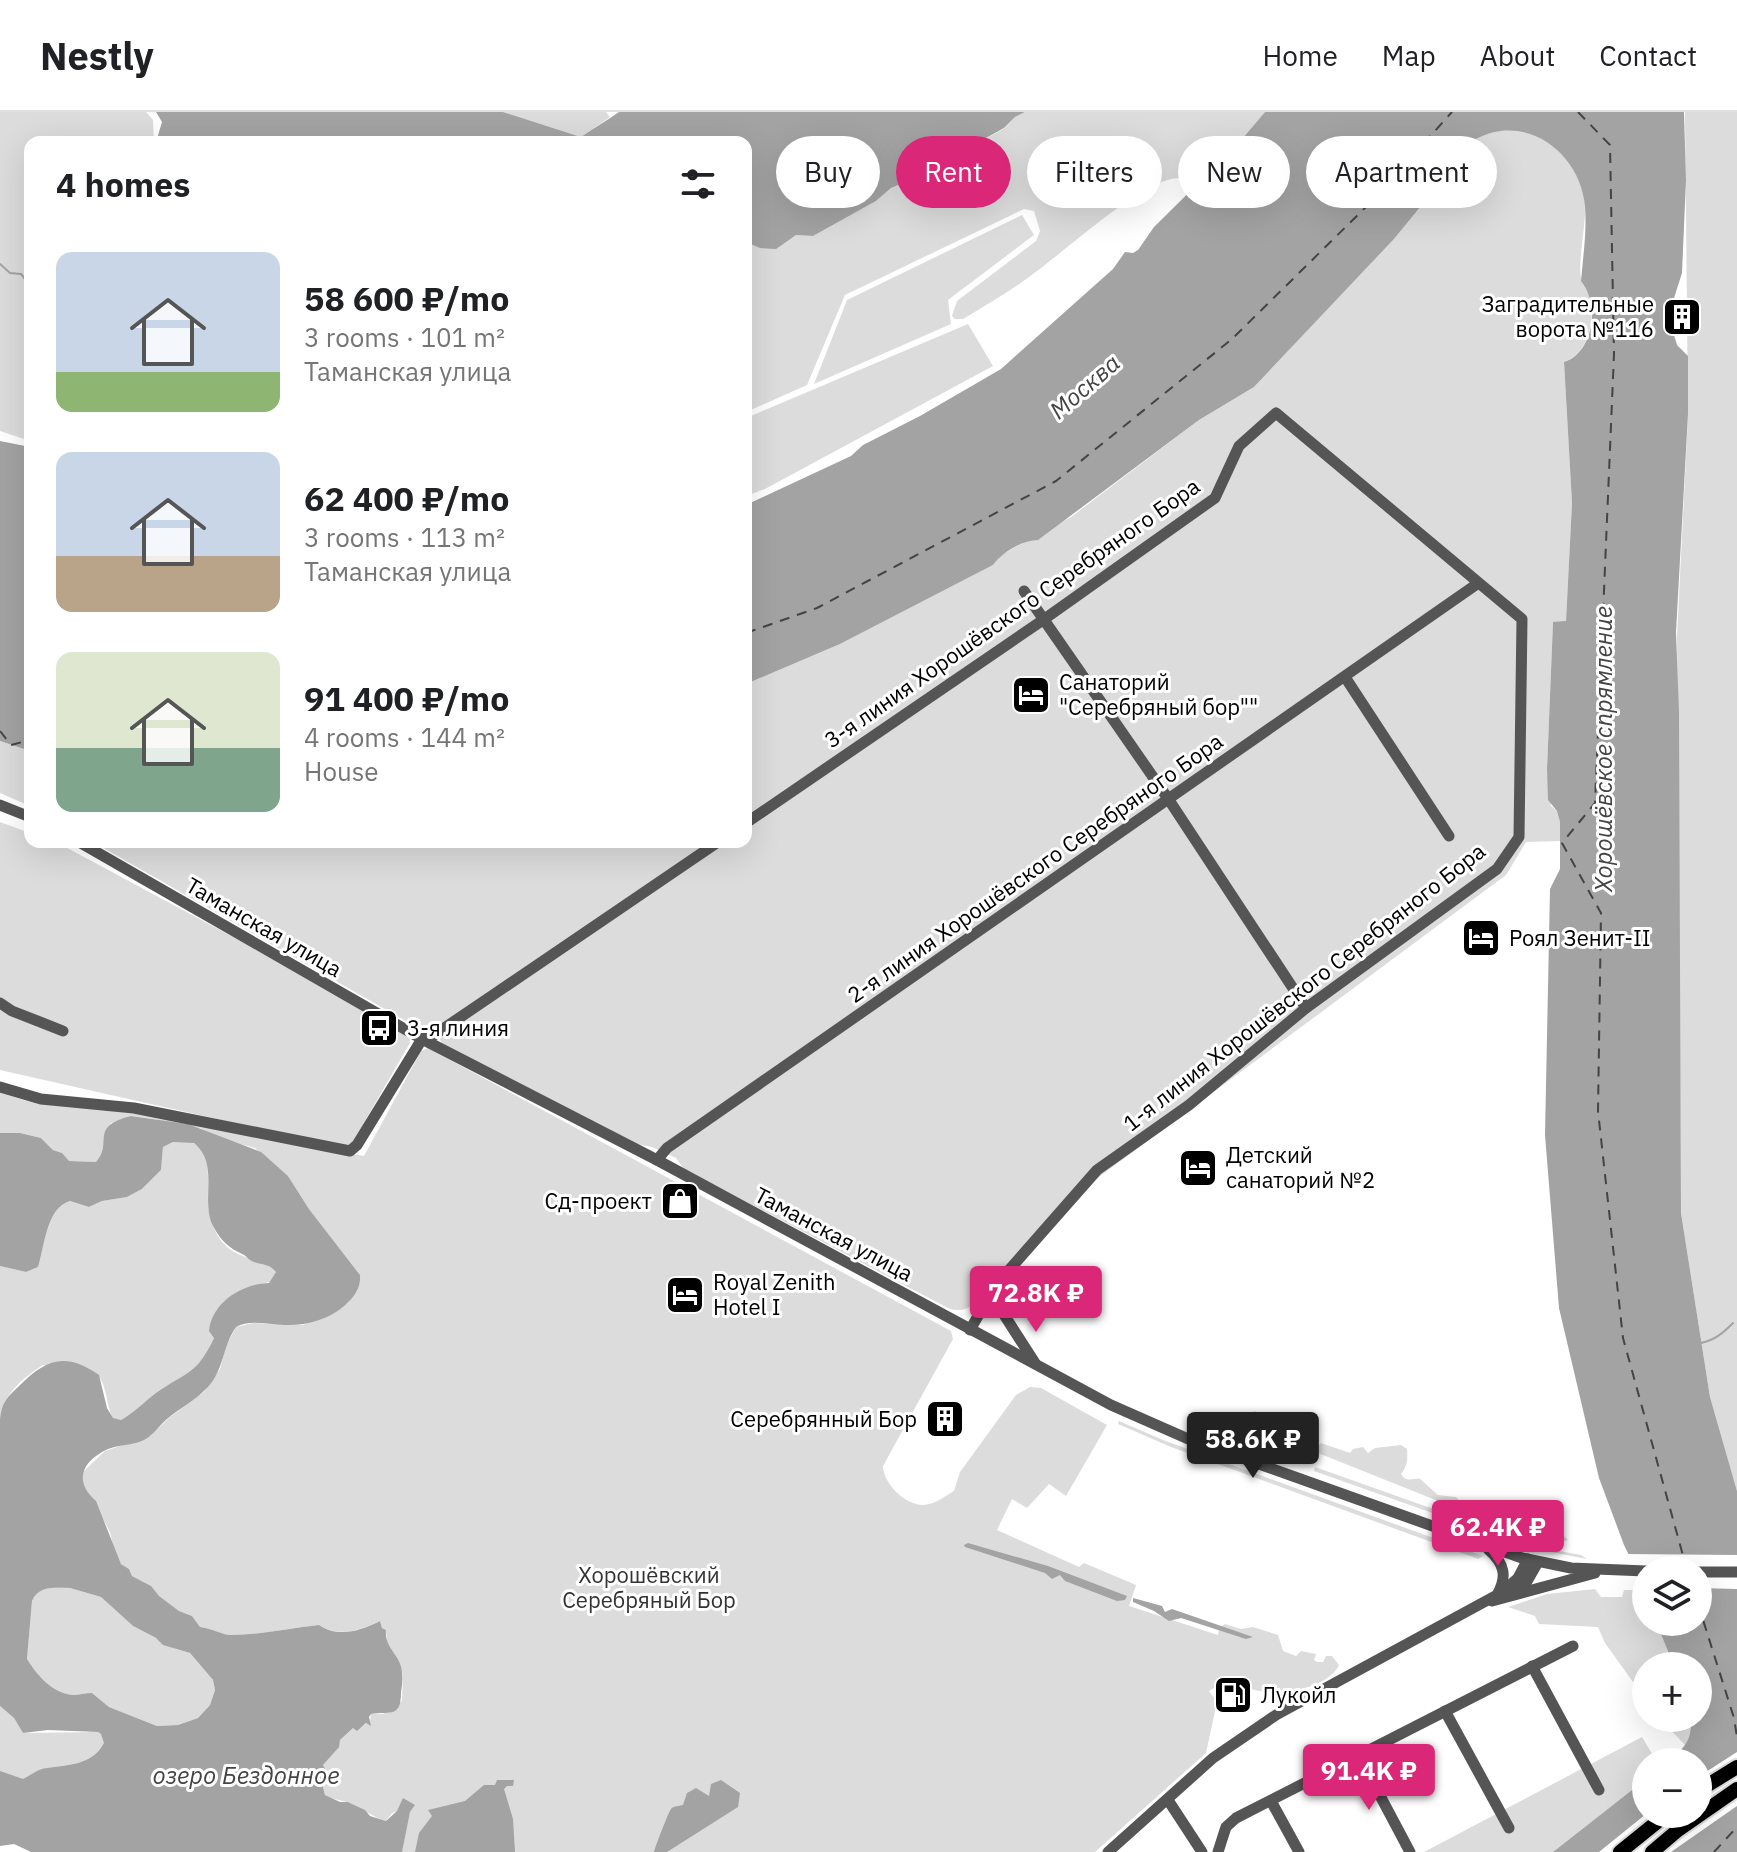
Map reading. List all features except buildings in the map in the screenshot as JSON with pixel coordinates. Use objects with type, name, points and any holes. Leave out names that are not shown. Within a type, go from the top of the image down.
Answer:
[{"type":"main road","points":[[1712,1782],[1737,1767]]},
{"type":"main road","points":[[1652,1852],[1737,1789]]},
{"type":"main road","points":[[1620,1852],[1650,1828]]},
{"type":"street","name":"3-я линия Хорошёвского Серебряного Бора","points":[[752,819],[1215,498],[1239,446],[1276,413],[1477,584]]},
{"type":"street","name":"1-я линия Хорошёвского Серебряного Бора","points":[[972,1324],[995,1286],[1097,1170],[1189,1105],[1306,1008],[1497,869],[1519,837],[1522,619],[1477,584]]},
{"type":"street","name":"2-я линия Хорошёвского Серебряного Бора","points":[[657,1160],[667,1148],[1477,584]]},
{"type":"street","points":[[1024,591],[1169,800],[1306,1008]]},
{"type":"street","points":[[1345,677],[1449,836]]},
{"type":"street","points":[[0,805],[24,815]]},
{"type":"street","name":"Таманская улица","points":[[89,848],[422,1039],[972,1324],[1046,1372],[1145,1422],[1533,1561],[1605,1571]]},
{"type":"street","points":[[0,1087],[41,1099],[134,1108],[350,1151],[357,1145],[422,1039],[434,1035],[709,848]]},
{"type":"street","points":[[0,1003],[12,1011],[63,1031]]},
{"type":"street","points":[[995,1286],[998,1304],[1019,1352]]},
{"type":"street","points":[[972,1324],[980,1314],[992,1311],[1005,1317]]},
{"type":"street","points":[[1479,1543],[1490,1550],[1503,1567],[1504,1581],[1499,1597]]},
{"type":"street","points":[[1499,1597],[1533,1561]]},
{"type":"street","points":[[1108,1852],[1213,1758],[1276,1715],[1499,1597],[1605,1571],[1632,1571]]},
{"type":"street","points":[[1712,1572],[1737,1572]]},
{"type":"street","points":[[1218,1852],[1229,1824],[1573,1646]]},
{"type":"street","points":[[1532,1666],[1599,1790]]},
{"type":"street","points":[[1445,1711],[1509,1828]]},
{"type":"street","points":[[1359,1756],[1410,1852]]},
{"type":"street","points":[[1168,1800],[1202,1852]]},
{"type":"street","points":[[1271,1801],[1299,1852]]},
{"type":"green space","points":[[0,112],[146,112],[153,120],[154,136],[24,136],[24,439],[0,431]]},
{"type":"green space","points":[[503,112],[606,112],[610,117],[578,136]]},
{"type":"green space","points":[[1025,112],[1265,112],[1245,136],[1178,136],[1178,178],[1162,182],[1162,136],[1027,136],[1027,208],[1119,208],[1028,278],[963,319],[952,316],[957,301],[1036,241],[1040,231],[1034,211],[1024,209],[845,295],[807,385],[752,409],[752,244],[772,246],[796,235],[813,236],[863,208],[880,208],[880,198],[896,186],[896,208],[1011,208],[1011,136],[991,136]]},
{"type":"green space","points":[[1685,112],[1737,112],[1737,1491],[1710,1397],[1681,1213],[1677,636],[1688,416]]},
{"type":"green space","points":[[1510,129],[1539,136],[1563,154],[1584,195],[1580,271],[1589,294],[1591,324],[1580,351],[1564,362],[1572,503],[1566,622],[1553,622],[1547,769],[1551,806],[1557,811],[1560,822],[1560,841],[1526,842],[1506,875],[1099,1177],[1003,1282],[996,1279],[970,1307],[963,1310],[948,1308],[684,1169],[676,1158],[652,1147],[636,1144],[442,1043],[433,1028],[411,1024],[103,848],[752,848],[752,681],[840,644],[993,565],[999,556],[1071,517],[1199,420],[1254,387],[1419,208],[1497,208],[1497,136],[1481,136]]},
{"type":"green space","points":[[1022,215],[1034,235],[948,300],[951,324],[814,384],[847,300]]},
{"type":"green space","points":[[968,324],[993,366],[752,494],[752,415]]},
{"type":"green space","points":[[0,741],[24,749],[24,803],[0,793]]},
{"type":"green space","points":[[0,822],[24,831],[24,848],[67,848],[410,1032],[410,1043],[351,1145],[346,1148],[0,1070]]},
{"type":"green space","name":"Хорошёвский Серебряный Бор","points":[[428,1048],[951,1331],[953,1339],[883,1466],[891,1486],[902,1497],[916,1504],[927,1505],[954,1491],[960,1472],[1016,1395],[1030,1387],[1041,1388],[1107,1425],[1066,1496],[1049,1484],[1027,1508],[1012,1499],[997,1530],[1079,1567],[1084,1563],[1136,1585],[1129,1606],[1218,1635],[1219,1628],[1225,1624],[1241,1629],[1253,1627],[1278,1635],[1283,1651],[1296,1656],[1301,1651],[1316,1654],[1314,1660],[1317,1662],[1332,1656],[1339,1665],[1319,1683],[1304,1688],[1271,1692],[1255,1690],[1241,1686],[1231,1678],[1209,1691],[1217,1702],[1206,1753],[1095,1852],[400,1852],[410,1812],[415,1805],[392,1813],[386,1821],[350,1803],[325,1795],[323,1787],[327,1772],[323,1765],[340,1740],[353,1728],[357,1730],[370,1721],[371,1714],[383,1714],[402,1701],[403,1674],[380,1621],[342,1632],[319,1625],[231,1635],[200,1627],[192,1616],[158,1596],[121,1564],[110,1532],[84,1490],[81,1479],[83,1472],[105,1451],[150,1436],[204,1392],[220,1369],[226,1346],[236,1327],[253,1323],[303,1325],[348,1303],[357,1291],[360,1275],[309,1209],[288,1176],[255,1148],[219,1138],[200,1128],[131,1116],[111,1123],[96,1162],[68,1161],[41,1138],[20,1133],[0,1133],[0,1093],[27,1101],[108,1108],[364,1156],[421,1051]]},
{"type":"green space","points":[[188,1141],[202,1151],[205,1158],[209,1212],[217,1234],[234,1252],[274,1268],[276,1272],[272,1281],[255,1286],[216,1310],[214,1338],[193,1372],[165,1387],[127,1417],[113,1419],[104,1386],[93,1371],[43,1365],[9,1395],[0,1419],[0,1266],[26,1272],[38,1267],[51,1219],[62,1205],[70,1201],[89,1207],[102,1201],[127,1197],[142,1189],[161,1170],[163,1147],[173,1142]]},
{"type":"green space","points":[[1254,1411],[1317,1436],[1311,1446],[1305,1447],[1266,1425],[1266,1432],[1292,1442],[1296,1448],[1268,1439],[1249,1439],[1245,1431],[1256,1422],[1252,1414]]},
{"type":"green space","points":[[1119,1421],[1163,1440],[1483,1556],[1478,1559],[1171,1447],[1118,1424]]},
{"type":"green space","points":[[1321,1443],[1350,1453],[1363,1447],[1368,1453],[1375,1448],[1401,1445],[1407,1449],[1407,1463],[1401,1474],[1405,1478],[1420,1479],[1438,1495],[1456,1497],[1466,1508],[1555,1528],[1568,1540],[1559,1542],[1493,1523],[1318,1453],[1316,1448]]},
{"type":"green space","points":[[1315,1467],[1543,1548],[1581,1555],[1587,1559],[1531,1548],[1314,1471]]},
{"type":"green space","points":[[70,1588],[101,1597],[133,1626],[190,1653],[213,1680],[215,1690],[210,1705],[198,1718],[178,1725],[157,1726],[109,1707],[92,1693],[72,1695],[46,1682],[27,1659],[32,1601],[43,1590]]},
{"type":"green space","points":[[1595,1589],[1601,1597],[1622,1597],[1624,1590],[1632,1590],[1632,1636],[1662,1636],[1668,1652],[1632,1652],[1632,1681],[1605,1643],[1598,1627],[1539,1624],[1535,1616],[1508,1607],[1547,1594]]},
{"type":"green space","points":[[0,1706],[14,1718],[23,1733],[98,1732],[107,1746],[96,1762],[24,1782],[0,1771]]},
{"type":"green space","points":[[1673,1732],[1692,1732],[1687,1747]]},
{"type":"green space","points":[[1642,1737],[1649,1748],[1632,1748],[1632,1790],[1553,1852],[1424,1852]]},
{"type":"water","points":[[156,112],[503,112],[578,136],[158,136],[162,122]]},
{"type":"water","points":[[619,112],[1025,112],[990,136],[896,136],[896,186],[880,198],[880,136],[776,136],[776,208],[863,208],[813,236],[796,235],[776,249],[752,245],[752,136],[583,136]]},
{"type":"water","points":[[1265,112],[1684,112],[1686,180],[1682,273],[1674,298],[1674,335],[1677,345],[1688,356],[1688,414],[1676,632],[1681,1213],[1710,1397],[1737,1491],[1737,1852],[1553,1852],[1632,1790],[1632,1828],[1712,1828],[1712,1748],[1682,1748],[1690,1732],[1712,1732],[1712,1652],[1668,1652],[1662,1636],[1712,1636],[1712,1556],[1632,1556],[1632,1561],[1599,1478],[1559,1308],[1545,1135],[1550,889],[1560,869],[1560,822],[1557,811],[1548,800],[1547,769],[1553,622],[1566,621],[1572,503],[1564,362],[1574,357],[1588,338],[1592,314],[1591,302],[1581,281],[1585,207],[1581,188],[1562,155],[1532,135],[1514,131],[1484,136],[1306,136],[1306,208],[1419,208],[1254,387],[1199,420],[1038,540],[1013,548],[993,565],[840,644],[752,681],[752,502],[851,456],[863,445],[1001,369],[1113,269],[1125,252],[1138,250],[1154,227],[1178,203],[1178,208],[1290,208],[1290,136],[1245,136]]},
{"type":"water","points":[[0,441],[24,446],[24,749],[0,741]]},
{"type":"water","name":"озеро Бездонное","points":[[131,1116],[188,1124],[261,1152],[288,1176],[309,1209],[360,1275],[358,1288],[350,1300],[323,1319],[300,1324],[253,1323],[236,1327],[217,1374],[202,1393],[145,1439],[108,1449],[92,1459],[83,1479],[89,1494],[96,1501],[121,1564],[179,1611],[192,1616],[200,1627],[231,1635],[319,1625],[341,1632],[365,1628],[380,1621],[401,1666],[399,1706],[394,1712],[371,1714],[371,1726],[366,1723],[357,1731],[353,1728],[340,1740],[339,1747],[323,1765],[327,1772],[323,1787],[325,1795],[348,1802],[370,1816],[386,1821],[397,1811],[403,1798],[415,1805],[410,1812],[402,1852],[31,1852],[14,1844],[0,1846],[0,1771],[23,1779],[44,1769],[87,1760],[104,1743],[98,1732],[48,1730],[23,1733],[14,1718],[0,1706],[0,1419],[3,1405],[10,1394],[37,1370],[65,1361],[99,1375],[107,1408],[113,1418],[121,1420],[202,1360],[214,1338],[209,1331],[211,1321],[222,1303],[239,1291],[269,1283],[276,1272],[269,1266],[251,1261],[219,1236],[210,1216],[208,1172],[202,1152],[194,1143],[173,1142],[163,1147],[161,1170],[142,1189],[127,1197],[102,1201],[89,1207],[70,1201],[62,1205],[51,1219],[38,1267],[26,1272],[0,1266],[0,1133],[20,1133],[41,1138],[69,1161],[96,1162],[101,1155],[106,1130],[118,1120]],"holes":[[[48,1588],[70,1588],[101,1597],[133,1626],[163,1645],[190,1653],[213,1680],[215,1690],[210,1705],[198,1718],[178,1725],[157,1726],[109,1707],[92,1693],[64,1693],[46,1682],[36,1671],[27,1659],[35,1596]]]},
{"type":"water","points":[[968,1543],[1048,1566],[1127,1596],[1125,1600],[1117,1601],[1065,1581],[1060,1575],[1052,1579],[1045,1573],[965,1547]]},
{"type":"water","points":[[1133,1598],[1162,1606],[1165,1612],[1172,1609],[1253,1637],[1246,1639],[1181,1618],[1169,1621],[1133,1602]]},
{"type":"water","points":[[497,1780],[514,1780],[513,1786],[504,1789],[513,1819],[515,1852],[415,1852],[419,1833],[432,1816],[428,1810],[465,1801],[484,1785],[495,1785]]},
{"type":"water","points":[[721,1780],[740,1793],[738,1807],[667,1852],[654,1852],[671,1809],[683,1805],[687,1793],[696,1788],[709,1796],[711,1784]]},
{"type":"pier","points":[[1624,1554],[1737,1555],[1737,1589],[1712,1588],[1712,1556],[1632,1556],[1632,1571]]},
{"type":"pier","points":[[1737,1752],[1737,1806],[1712,1823],[1712,1768]]},
{"type":"pier","points":[[1632,1825],[1632,1828],[1705,1828],[1671,1852],[1599,1852]]},
{"type":"waterway","points":[[0,264],[10,273],[21,274],[24,278]]},
{"type":"waterway","points":[[1701,1343],[1718,1336],[1733,1323]]},
{"type":"ferry route","points":[[752,631],[817,608],[1056,481],[1232,339],[1370,203],[1452,112]]},
{"type":"ferry route","points":[[1578,112],[1610,145],[1614,354],[1595,803],[1562,843],[1601,913],[1598,1111],[1623,1338],[1683,1556]]},
{"type":"ferry route","points":[[0,731],[11,745],[24,742]]},
{"type":"ferry route","points":[[1708,1636],[1737,1737]]},
{"type":"ferry route","points":[[1714,1852],[1737,1827]]},
{"type":"place","name":"Заградительные ворота №116","points":[[1682,317]]},
{"type":"place","name":"Санаторий \"Серебряный бор\"\"","points":[[1031,695]]},
{"type":"place","name":"Роял Зенит-II","points":[[1481,938]]},
{"type":"place","name":"3-я линия","points":[[379,1028]]},
{"type":"place","name":"Детский санаторий №2","points":[[1198,1168]]},
{"type":"place","name":"Сд-проект","points":[[680,1201]]},
{"type":"place","name":"Royal Zenith Hotel I","points":[[685,1295]]},
{"type":"place","name":"Серебрянный Бор","points":[[945,1419]]},
{"type":"place","name":"Лукойл","points":[[1233,1695]]},
{"type":"water label","name":"Москва","points":[[1085,387]]},
{"type":"water label","name":"Хорошёвское спрямление","points":[[1604,749]]}]
